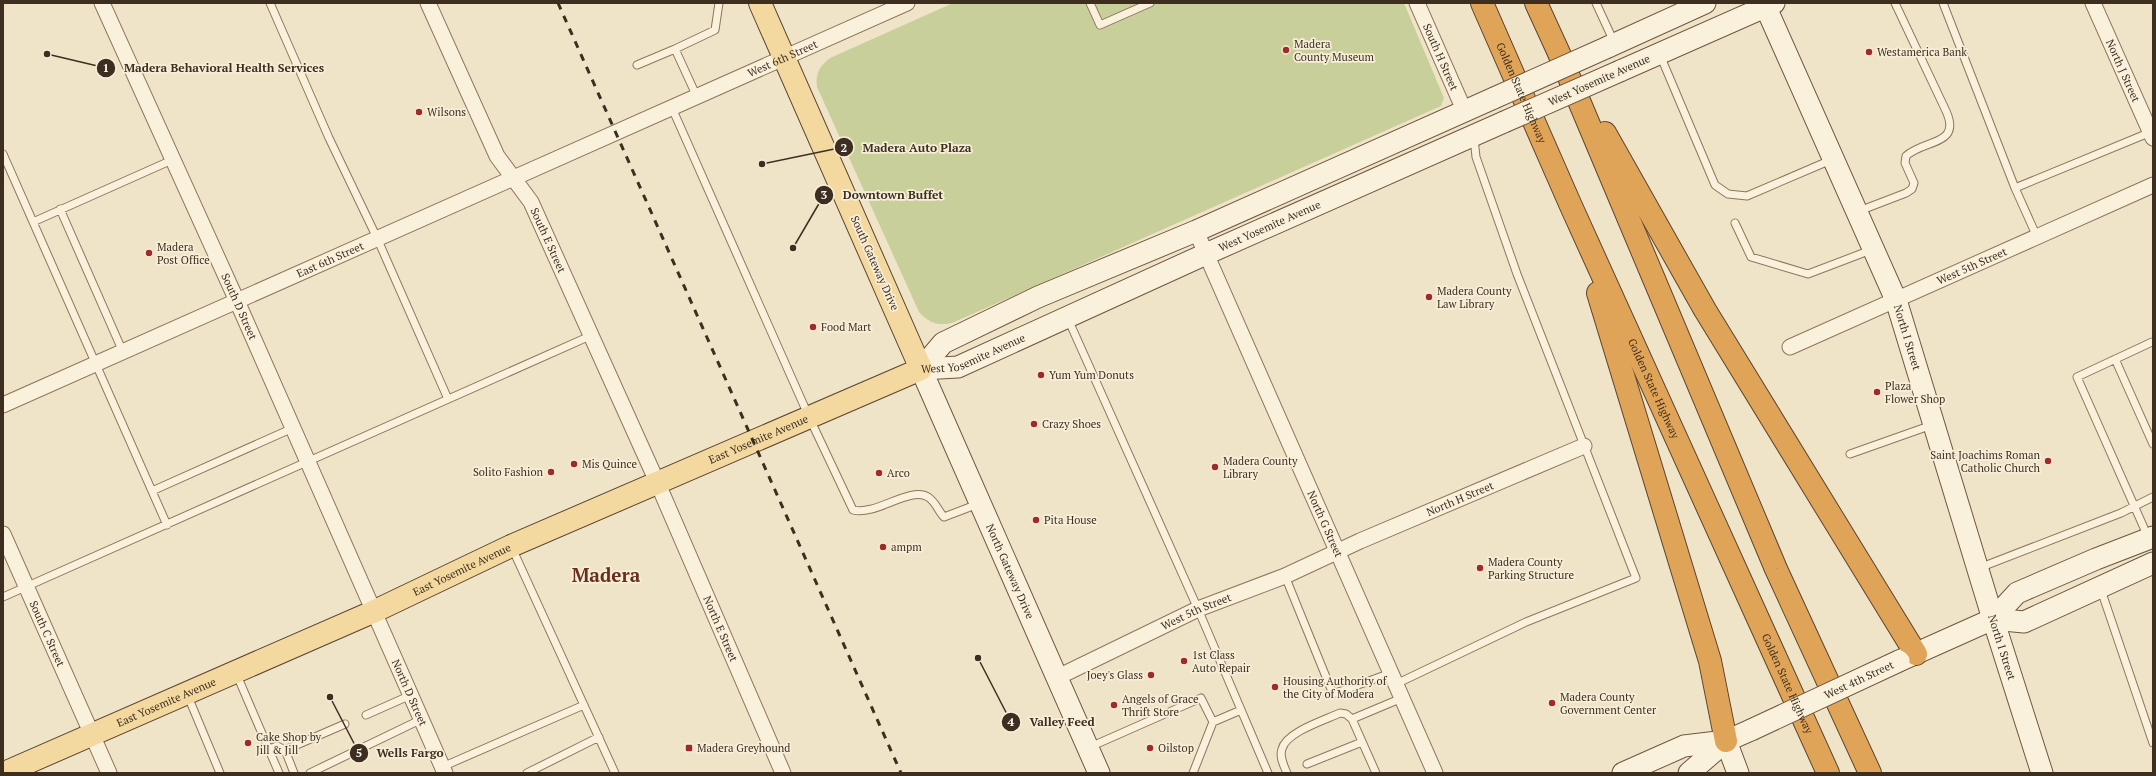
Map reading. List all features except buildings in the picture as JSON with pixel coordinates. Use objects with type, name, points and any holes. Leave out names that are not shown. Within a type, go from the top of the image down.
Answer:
[{"type":"highway","name":"Golden State Highway","points":[[1482,3],[1571,206],[1828,773]]},
{"type":"highway","points":[[1536,3],[1558,51],[1776,569],[1870,773]]},
{"type":"highway","points":[[1558,51],[1705,310],[1907,658]]},
{"type":"highway","points":[[1571,206],[1710,661],[1726,741]]},
{"type":"main road","name":"South Gateway Drive","points":[[760,3],[786,58],[921,369]]},
{"type":"main road","name":"West Yosemite Avenue","points":[[921,369],[943,343],[1038,297],[1196,231],[1705,3]]},
{"type":"main road","name":"West Yosemite Avenue","points":[[921,369],[958,368],[1206,254],[1768,4]]},
{"type":"main road","name":"North I Street","points":[[1768,4],[1896,300],[1993,619],[2042,773]]},
{"type":"main road","points":[[1464,110],[1474,135]]},
{"type":"main road","name":"East Yosemite Avenue","points":[[4,773],[375,611],[511,546],[658,484],[921,369]]},
{"type":"main road","name":"North Gateway Drive","points":[[921,369],[1099,773]]},
{"type":"main road","name":"West 4th Street","points":[[1623,773],[1684,746],[1726,741],[1751,730],[1993,619],[2017,593],[2096,558],[2151,538]]},
{"type":"main road","name":"West 4th Street","points":[[1993,619],[2024,622],[2153,563]]},
{"type":"main road","points":[[1726,741],[1738,773]]},
{"type":"main road","name":"West 4th Street","points":[[1689,773],[1726,741]]},
{"type":"street","name":"South D Street","points":[[102,3],[375,611]]},
{"type":"street","name":"South E Street","points":[[428,3],[497,156],[531,202],[590,336],[658,484]]},
{"type":"street","name":"West 6th Street","points":[[657,114],[907,3]]},
{"type":"street","name":"South H Street","points":[[1418,3],[1464,110]]},
{"type":"street","name":"North J Street","points":[[2093,3],[2152,135]]},
{"type":"street","name":"East 6th Street","points":[[3,405],[657,114]]},
{"type":"street","name":"West 5th Street","points":[[1790,347],[2153,185]]},
{"type":"street","name":"North G Street","points":[[1196,231],[1435,773]]},
{"type":"street","name":"North H Street","points":[[1337,552],[1584,446]]},
{"type":"street","name":"North E Street","points":[[658,484],[783,773]]},
{"type":"street","name":"South C Street","points":[[3,534],[109,773]]},
{"type":"street","name":"West 5th Street","points":[[1058,677],[1198,609],[1285,576],[1337,552]]},
{"type":"street","name":"North D Street","points":[[375,611],[444,770]]},
{"type":"lane","points":[[270,3],[329,138],[378,238],[448,399]]},
{"type":"lane","points":[[637,65],[715,30],[718,3]]},
{"type":"lane","points":[[1090,3],[1100,25],[1150,3]]},
{"type":"lane","points":[[1596,3],[1612,45]]},
{"type":"lane","points":[[1857,212],[1906,193],[1912,189],[1914,183],[1905,163],[1906,156],[1912,150],[1948,135],[1951,128],[1951,120],[1895,3]]},
{"type":"lane","points":[[1943,3],[2015,188],[2037,237]]},
{"type":"lane","points":[[674,49],[697,97]]},
{"type":"lane","points":[[1659,53],[1715,185],[1728,194],[1747,196],[1834,159]]},
{"type":"lane","points":[[672,108],[809,417],[853,510],[867,511],[918,494],[928,497],[944,517],[979,503]]},
{"type":"lane","points":[[1352,719],[1396,685],[1526,622],[1636,578],[1512,259],[1476,156],[1474,135]]},
{"type":"lane","points":[[2015,188],[2152,135]]},
{"type":"lane","points":[[3,154],[167,525]]},
{"type":"lane","points":[[33,222],[172,160]]},
{"type":"lane","points":[[60,210],[123,352]]},
{"type":"lane","points":[[1735,223],[1751,257],[1808,274],[1873,249]]},
{"type":"lane","points":[[1067,317],[1198,609],[1268,773]]},
{"type":"lane","points":[[3,598],[590,336]]},
{"type":"lane","points":[[2151,538],[2134,506],[2077,377],[2153,342]]},
{"type":"lane","points":[[2115,359],[2153,444]]},
{"type":"lane","points":[[1850,454],[1934,424]]},
{"type":"lane","points":[[152,491],[293,428]]},
{"type":"lane","points":[[1978,568],[2153,497]]},
{"type":"lane","points":[[511,546],[615,773]]},
{"type":"lane","points":[[1285,576],[1333,694],[1396,685]]},
{"type":"lane","points":[[2100,587],[2153,743]]},
{"type":"lane","points":[[235,671],[279,773]]},
{"type":"lane","points":[[187,692],[220,773]]},
{"type":"lane","points":[[367,713],[411,695]]},
{"type":"lane","points":[[1088,748],[1201,698],[1213,722]]},
{"type":"lane","points":[[444,770],[584,705]]},
{"type":"lane","points":[[1193,773],[1213,722],[1241,710]]},
{"type":"lane","points":[[1287,773],[1281,758],[1281,749],[1291,735],[1340,713],[1346,714],[1352,719],[1376,773]]},
{"type":"lane","points":[[310,773],[422,720]]},
{"type":"lane","points":[[285,750],[337,728],[344,723]]},
{"type":"lane","points":[[527,773],[599,737]]},
{"type":"lane","points":[[1307,764],[1362,742]]},
{"type":"lane","points":[[269,749],[277,746],[285,750],[294,773]]},
{"type":"green space","points":[[953,3],[1404,3],[1444,98],[1441,106],[952,323],[938,324],[926,319],[919,312],[817,87],[817,78],[819,70],[830,58]]},
{"type":"railway","points":[[558,3],[901,773]]},
{"type":"place","name":"Madera County Museum","points":[[1286,50]]},
{"type":"place","name":"Westamerica Bank","points":[[1869,52]]},
{"type":"place","name":"Madera Behavioral Health Services","points":[[47,54]]},
{"type":"place","name":"Wilsons","points":[[419,112]]},
{"type":"place","name":"Madera Auto Plaza","points":[[762,164]]},
{"type":"place","name":"Downtown Buffet","points":[[793,248]]},
{"type":"place","name":"Madera Post Office","points":[[149,253]]},
{"type":"place","name":"Madera County Law Library","points":[[1429,297]]},
{"type":"place","name":"Food Mart","points":[[813,327]]},
{"type":"place","name":"Yum Yum Donuts","points":[[1041,375]]},
{"type":"place","name":"Plaza Flower Shop","points":[[1877,392]]},
{"type":"place","name":"Crazy Shoes","points":[[1034,424]]},
{"type":"place","name":"Saint Joachims Roman Catholic Church","points":[[2048,461]]},
{"type":"place","name":"Mis Quince","points":[[574,464]]},
{"type":"place","name":"Madera County Library","points":[[1215,467]]},
{"type":"place","name":"Solito Fashion","points":[[551,472]]},
{"type":"place","name":"Arco","points":[[879,473]]},
{"type":"place","name":"Pita House","points":[[1036,520]]},
{"type":"place","name":"ampm","points":[[883,547]]},
{"type":"place","name":"Madera County Parking Structure","points":[[1480,568]]},
{"type":"place","name":"Valley Feed","points":[[978,658]]},
{"type":"place","name":"1st Class Auto Repair","points":[[1184,661]]},
{"type":"place","name":"Joey's Glass","points":[[1151,675]]},
{"type":"place","name":"Housing Authority of the City of Modera","points":[[1275,687]]},
{"type":"place","name":"Wells Fargo","points":[[330,697]]},
{"type":"place","name":"Madera County Government Center","points":[[1552,703]]},
{"type":"place","name":"Angels of Grace Thrift Store","points":[[1114,705]]},
{"type":"place","name":"Cake Shop by Jill & Jill","points":[[248,743]]},
{"type":"place","name":"Madera Greyhound","points":[[689,748]]},
{"type":"place","name":"Oilstop","points":[[1150,748]]},
{"type":"district","name":"Madera","points":[[606,575]]}]
